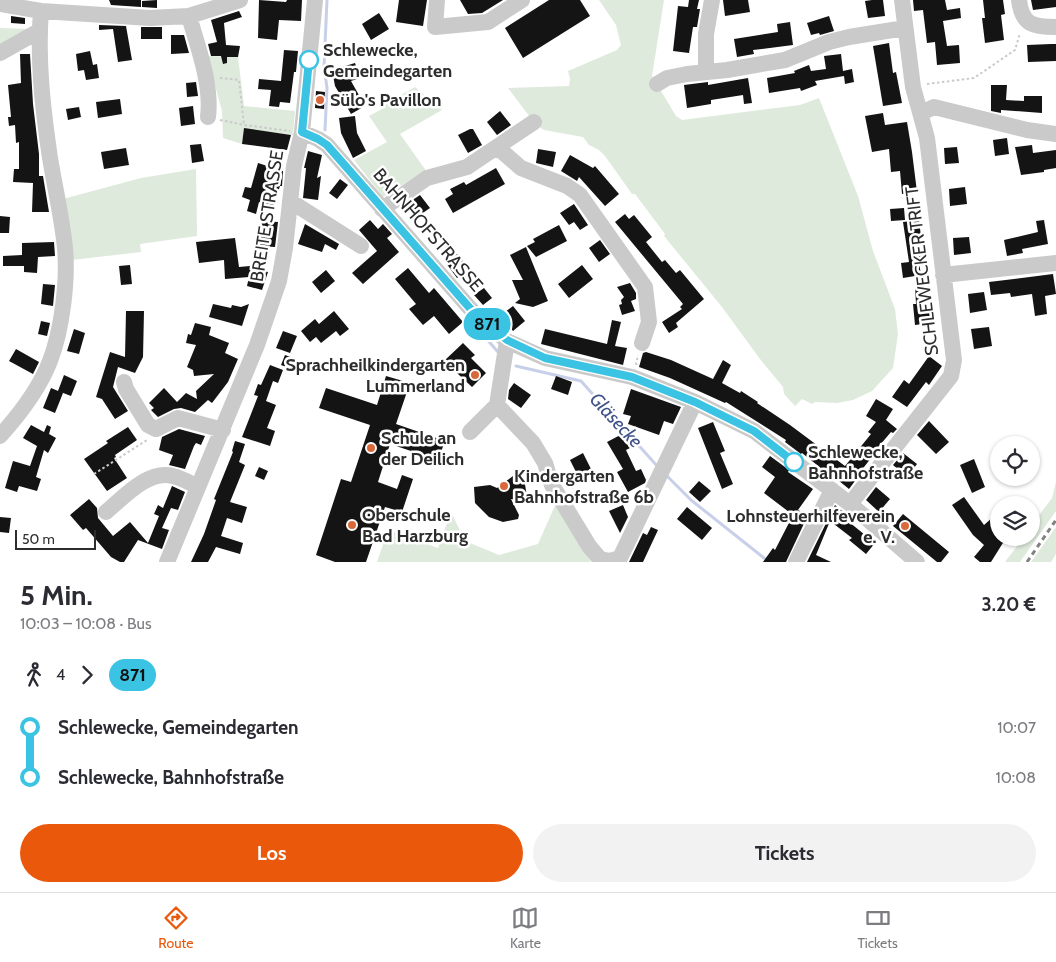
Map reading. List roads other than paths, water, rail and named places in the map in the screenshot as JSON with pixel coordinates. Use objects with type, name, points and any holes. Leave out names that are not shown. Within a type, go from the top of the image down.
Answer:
[{"type":"street","points":[[0,4],[41,11],[99,7],[150,18],[190,16],[240,0]]},
{"type":"street","name":"BREITE STRASSE","points":[[167,562],[257,345],[279,281],[294,166],[302,132],[314,0]]},
{"type":"street","points":[[437,0],[435,27],[488,22],[522,0]]},
{"type":"street","points":[[706,72],[706,34],[712,0]]},
{"type":"street","name":"SCHLEWECKER TRIFT","points":[[850,504],[951,376],[954,360],[927,138],[914,87],[902,0]]},
{"type":"street","points":[[1019,0],[1025,19],[1032,25],[1056,27]]},
{"type":"street","points":[[0,436],[28,401],[50,362],[58,334],[66,276],[65,248],[44,113],[39,30],[41,11]]},
{"type":"street","points":[[190,16],[205,76],[210,105],[208,117]]},
{"type":"street","points":[[656,84],[667,78],[785,60],[839,39],[905,28]]},
{"type":"street","points":[[0,53],[39,30]]},
{"type":"street","points":[[921,113],[934,107],[1027,130],[1056,134]]},
{"type":"street","points":[[382,209],[427,178],[467,167],[498,148],[534,122]]},
{"type":"street","name":"BAHNHOFSTRASSE","points":[[302,132],[327,145],[475,314],[507,340],[545,358],[632,377],[695,402],[754,431],[850,504],[917,562]]},
{"type":"street","points":[[498,148],[522,168],[567,186],[580,195],[645,288],[649,322],[642,343]]},
{"type":"street","points":[[290,201],[361,246]]},
{"type":"street","points":[[943,275],[1056,263]]},
{"type":"street","points":[[470,432],[497,405],[507,340]]},
{"type":"street","points":[[124,382],[126,389],[148,425],[156,429],[178,418],[223,430]]},
{"type":"street","points":[[497,405],[533,443],[545,463],[552,485],[589,546],[600,559],[610,561],[620,558],[695,402]]},
{"type":"street","points":[[106,512],[138,486],[158,476],[173,476],[198,487]]},
{"type":"street","points":[[796,562],[832,490]]},
{"type":"waterway","name":"Gläsecke","points":[[325,130],[327,88],[324,67],[327,0]]},
{"type":"waterway","name":"Gläsecke","points":[[470,320],[498,352]]},
{"type":"waterway","name":"Gläsecke","points":[[516,366],[581,381],[658,467]]},
{"type":"waterway","name":"Gläsecke","points":[[666,475],[691,500],[769,562]]},
{"type":"railway","points":[[1027,562],[1056,520]]},
{"type":"place","name":"Schlewecke, Gemeindegarten","points":[[309,60]]},
{"type":"place","name":"Sülo's Pavillon","points":[[320,100]]},
{"type":"place","name":"Sprachheilkindergarten Lummerland","points":[[475,375]]},
{"type":"place","name":"Schule an der Deilich","points":[[371,448]]},
{"type":"place","name":"Schlewecke, Bahnhofstraße","points":[[794,462]]},
{"type":"place","name":"Kindergarten Bahnhofstraße 6b","points":[[504,486]]},
{"type":"place","name":"Oberschule Bad Harzburg","points":[[352,525]]},
{"type":"place","name":"Lohnsteuerhilfeverein e. V.","points":[[905,526]]}]
